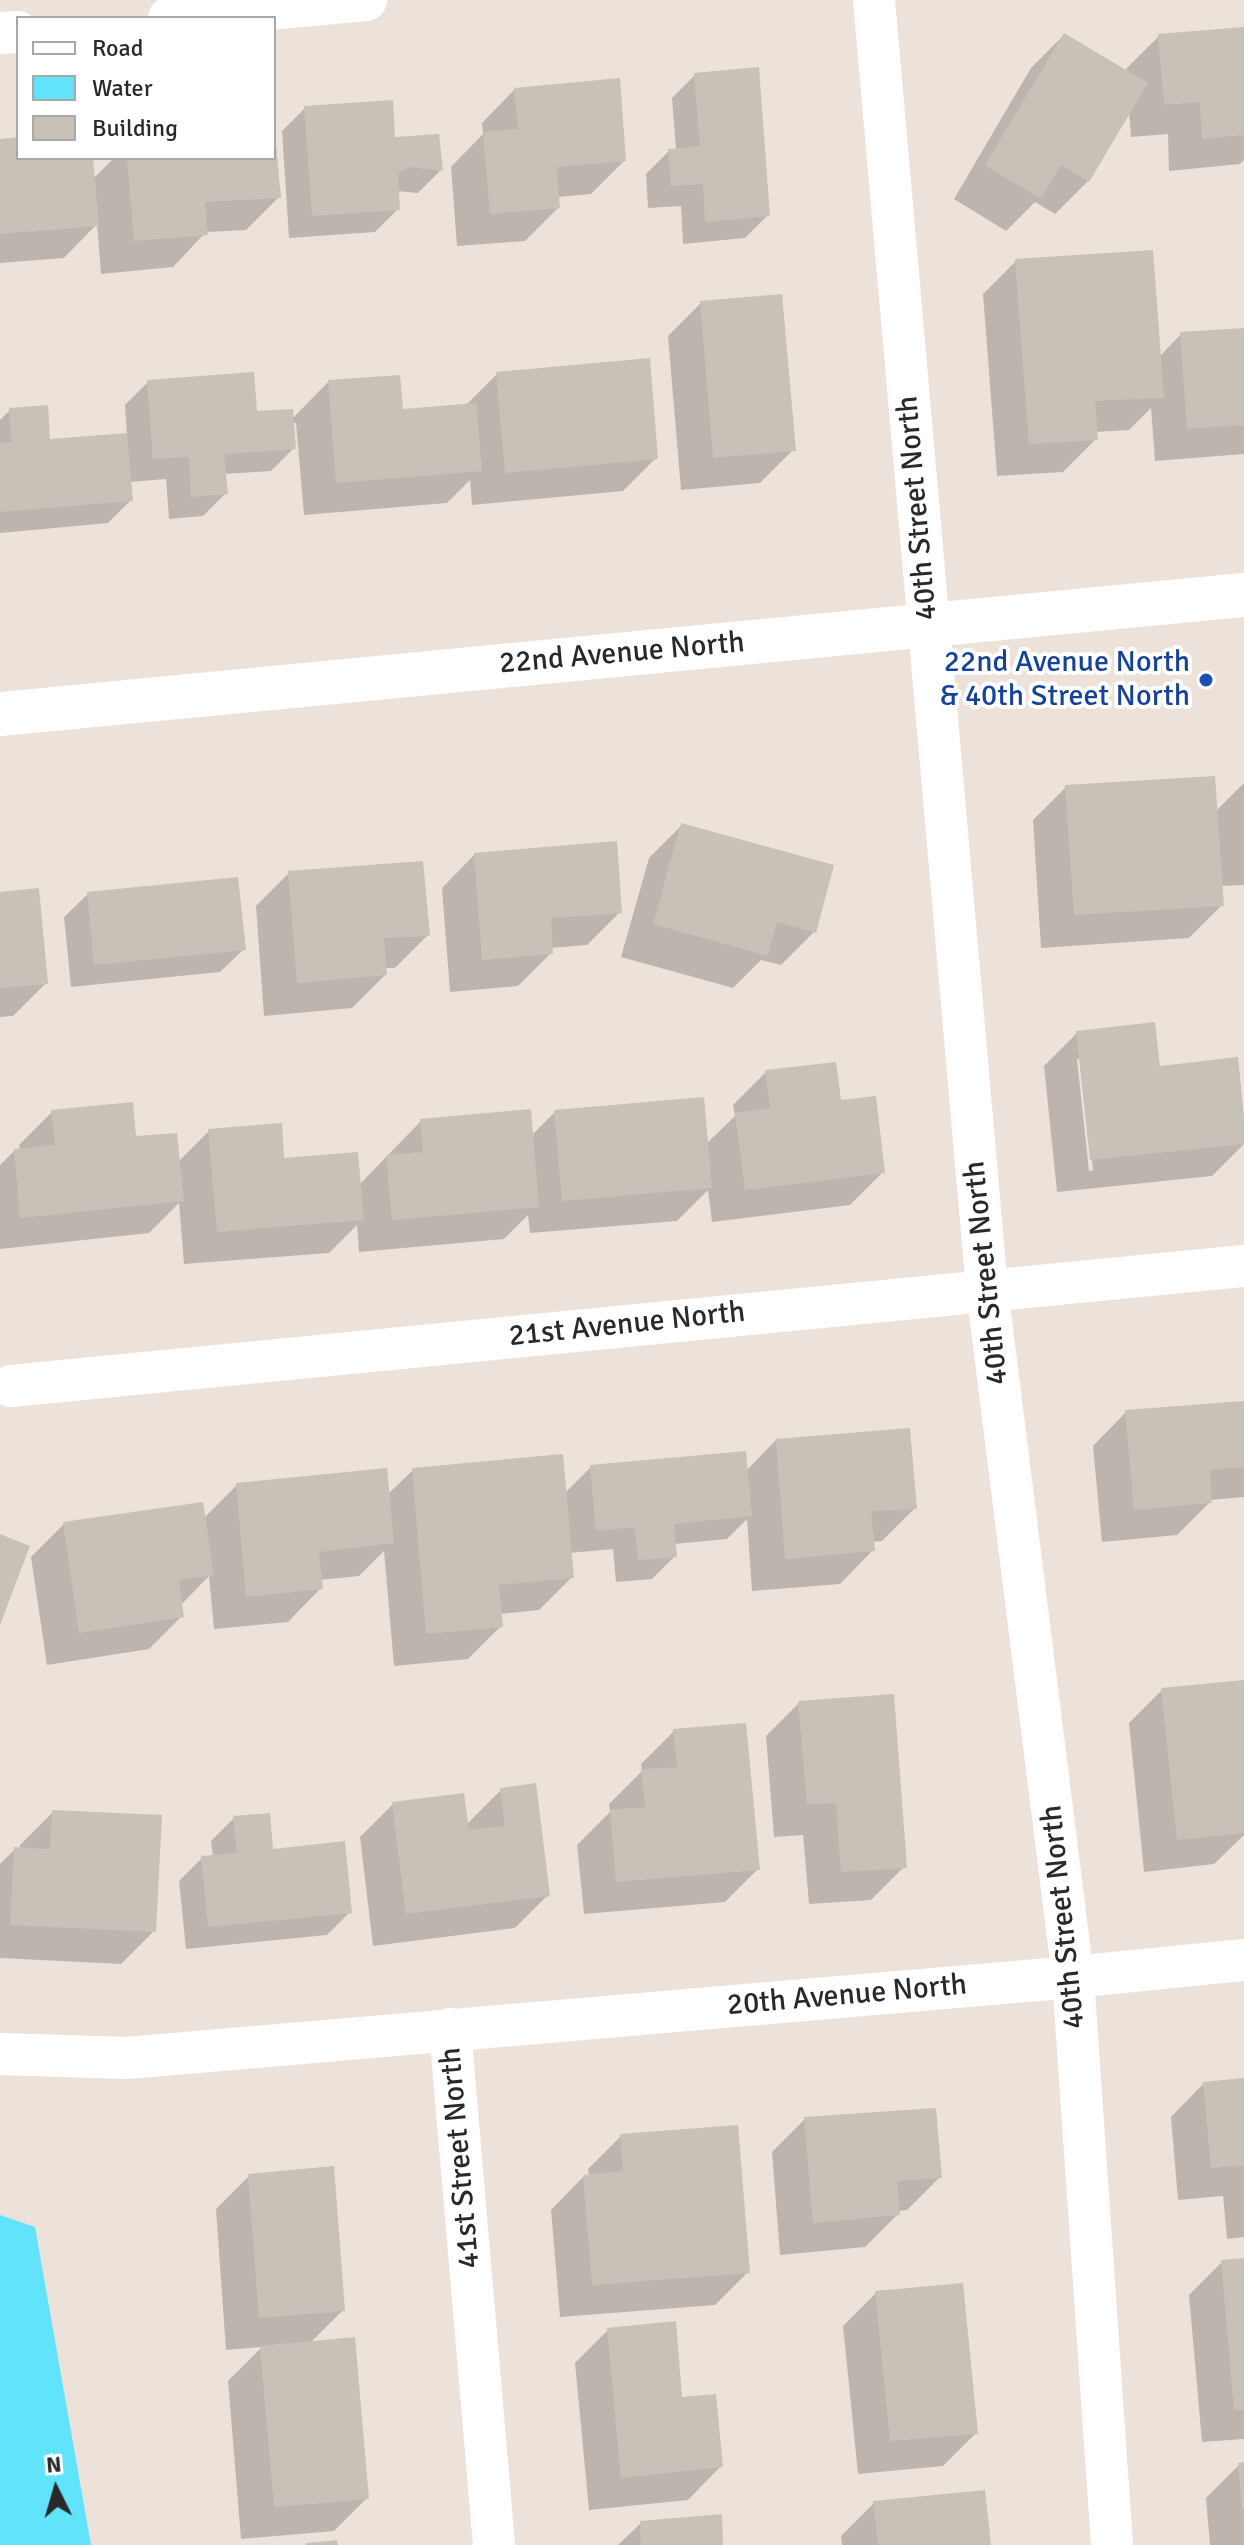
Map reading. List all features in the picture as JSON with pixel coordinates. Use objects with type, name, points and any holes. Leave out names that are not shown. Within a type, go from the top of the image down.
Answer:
[{"type":"main road","name":"22nd Avenue North","points":[[0,714],[1244,595]]},
{"type":"street","points":[[191,16],[366,0]]},
{"type":"street","name":"40th Street North","points":[[874,0],[987,1289],[1073,1977],[1112,2545]]},
{"type":"street","name":"21st Avenue North","points":[[11,1386],[1244,1266]]},
{"type":"street","name":"20th Avenue North","points":[[450,2029],[1244,1960]]},
{"type":"street","name":"41st Street North","points":[[0,2054],[127,2058],[450,2029],[494,2545]]},
{"type":"water","points":[[0,2215],[35,2227],[91,2545],[0,2545]]},
{"type":"building","points":[[1244,27],[1244,135],[1202,139],[1200,102],[1164,105],[1158,34]]},
{"type":"building","points":[[1064,33],[1148,83],[1089,182],[1061,165],[1041,199],[985,165]]},
{"type":"building","points":[[759,67],[770,216],[705,222],[703,184],[671,186],[668,149],[700,146],[694,73]]},
{"type":"building","points":[[620,78],[626,161],[556,167],[560,208],[490,214],[483,132],[518,129],[514,88]]},
{"type":"building","points":[[393,100],[395,137],[439,134],[443,171],[409,167],[398,174],[400,210],[312,216],[304,106]]},
{"type":"building","points":[[16,137],[16,160],[93,160],[99,226],[0,234],[0,139]]},
{"type":"building","points":[[276,144],[281,198],[205,202],[208,235],[134,241],[127,160],[276,160]]},
{"type":"building","points":[[1153,250],[1164,398],[1095,401],[1098,440],[1029,444],[1015,259]]},
{"type":"building","points":[[782,294],[796,451],[713,458],[700,301]]},
{"type":"building","points":[[1244,328],[1244,425],[1187,429],[1180,332]]},
{"type":"building","points":[[650,358],[658,459],[505,473],[496,372]]},
{"type":"building","points":[[254,372],[257,411],[293,409],[296,449],[224,454],[228,494],[191,497],[189,457],[153,459],[147,380]]},
{"type":"building","points":[[400,375],[403,409],[476,403],[482,471],[336,483],[328,380]]},
{"type":"building","points":[[48,405],[50,439],[127,433],[133,501],[0,512],[0,443],[12,442],[9,408]]},
{"type":"building","points":[[1215,776],[1224,906],[1074,915],[1065,785]]},
{"type":"building","points":[[681,823],[834,865],[816,933],[777,922],[768,956],[653,924]]},
{"type":"building","points":[[617,841],[622,913],[551,918],[553,954],[482,960],[474,853]]},
{"type":"building","points":[[423,861],[430,936],[384,938],[387,975],[297,983],[288,871]]},
{"type":"building","points":[[238,877],[246,950],[94,965],[87,892]]},
{"type":"building","points":[[39,888],[48,984],[0,988],[0,892]]},
{"type":"building","points":[[1155,1022],[1160,1066],[1238,1057],[1244,1144],[1090,1160],[1076,1031]]},
{"type":"building","points":[[836,1062],[841,1100],[876,1096],[885,1173],[745,1190],[735,1113],[770,1108],[765,1070]]},
{"type":"building","points":[[704,1097],[712,1188],[562,1201],[554,1110]]},
{"type":"building","points":[[133,1102],[136,1136],[177,1133],[184,1201],[20,1218],[14,1149],[55,1145],[51,1110]]},
{"type":"building","points":[[531,1109],[539,1207],[392,1220],[386,1155],[423,1152],[420,1119]]},
{"type":"building","points":[[282,1123],[284,1158],[358,1152],[364,1220],[217,1232],[208,1129]]},
{"type":"building","points":[[1244,1401],[1244,1467],[1210,1470],[1212,1503],[1134,1510],[1125,1410]]},
{"type":"building","points":[[910,1428],[917,1509],[871,1511],[875,1551],[785,1559],[776,1439]]},
{"type":"building","points":[[746,1451],[752,1516],[674,1524],[677,1557],[638,1560],[635,1527],[596,1531],[590,1465]]},
{"type":"building","points":[[563,1454],[574,1578],[499,1585],[503,1627],[426,1634],[412,1468]]},
{"type":"building","points":[[387,1468],[394,1543],[319,1552],[323,1589],[246,1597],[236,1483]]},
{"type":"building","points":[[203,1502],[214,1575],[179,1580],[184,1617],[79,1633],[63,1522]]},
{"type":"building","points":[[0,1534],[30,1546],[0,1625]]},
{"type":"building","points":[[1244,1680],[1244,1833],[1177,1840],[1161,1688]]},
{"type":"building","points":[[894,1694],[907,1868],[841,1872],[836,1803],[807,1804],[798,1701]]},
{"type":"building","points":[[746,1723],[760,1870],[616,1882],[610,1810],[645,1807],[641,1769],[677,1767],[673,1729]]},
{"type":"building","points":[[536,1783],[550,1896],[406,1914],[392,1802],[464,1793],[469,1830],[505,1826],[500,1788]]},
{"type":"building","points":[[52,1810],[162,1815],[156,1932],[10,1925],[14,1847],[50,1849]]},
{"type":"building","points":[[270,1813],[273,1849],[345,1841],[352,1913],[208,1927],[201,1856],[237,1853],[233,1816]]},
{"type":"building","points":[[1244,2078],[1244,2165],[1211,2168],[1203,2082]]},
{"type":"building","points":[[936,2108],[942,2178],[897,2181],[900,2215],[813,2223],[804,2117]]},
{"type":"building","points":[[738,2125],[750,2273],[592,2285],[583,2175],[623,2171],[620,2134]]},
{"type":"building","points":[[334,2166],[345,2311],[259,2318],[248,2174]]},
{"type":"building","points":[[1244,2258],[1244,2410],[1234,2410],[1221,2260]]},
{"type":"building","points":[[963,2283],[978,2434],[890,2441],[875,2291]]},
{"type":"building","points":[[676,2321],[682,2397],[716,2394],[723,2467],[621,2478],[607,2328]]},
{"type":"building","points":[[355,2337],[369,2499],[274,2507],[260,2346]]},
{"type":"building","points":[[1244,2462],[1244,2509],[1242,2509],[1238,2463]]},
{"type":"building","points":[[985,2490],[991,2545],[878,2545],[873,2501]]},
{"type":"building","points":[[722,2514],[723,2545],[641,2545],[640,2521]]},
{"type":"building","points":[[337,2540],[338,2545],[306,2545],[306,2543]]},
{"type":"place","name":"22nd Avenue North & 40th Street North","points":[[1206,680]]}]
